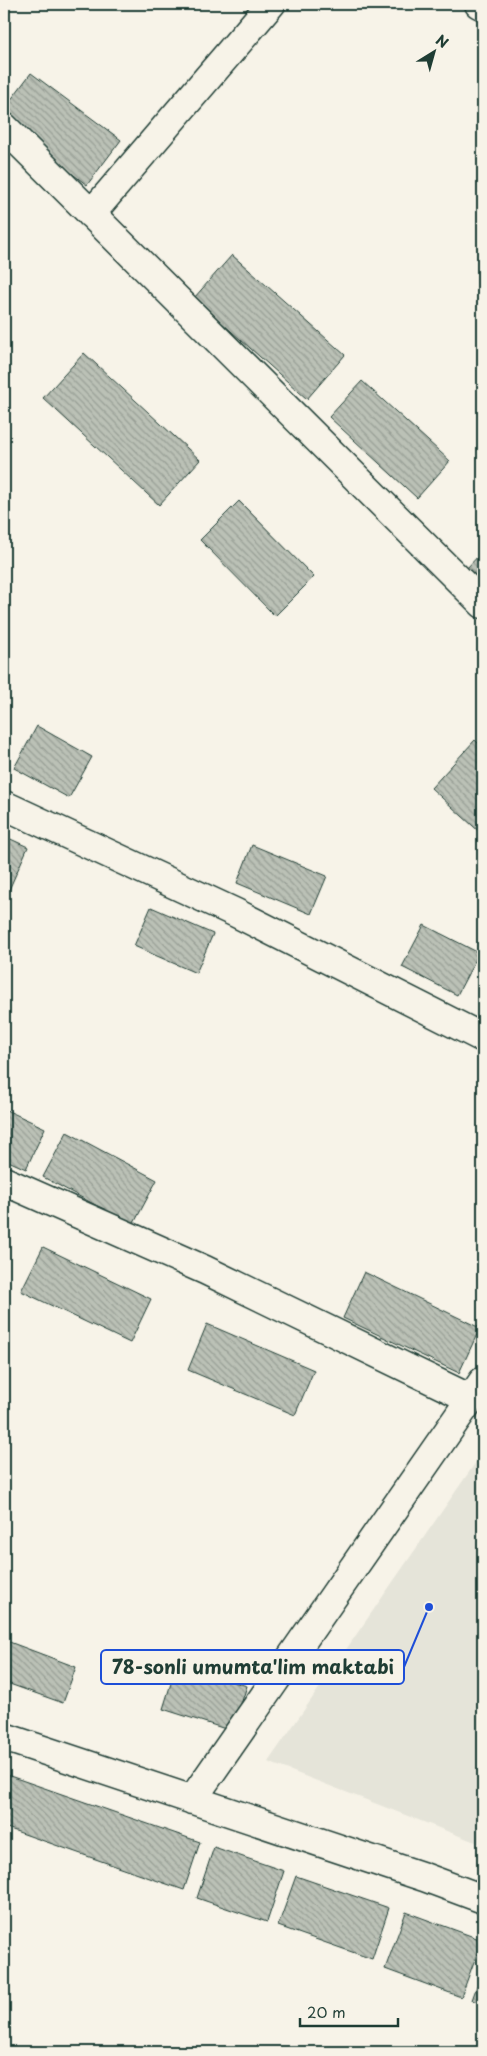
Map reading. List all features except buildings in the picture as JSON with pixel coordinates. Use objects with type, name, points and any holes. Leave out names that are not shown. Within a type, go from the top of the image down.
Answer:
[{"type":"street","points":[[91,214],[271,4]]},
{"type":"street","points":[[479,4],[483,6]]},
{"type":"street","points":[[4,127],[483,604]]},
{"type":"street","points":[[4,805],[236,913],[483,1038]]},
{"type":"street","points":[[4,1181],[477,1390],[192,1800]]},
{"type":"street","points":[[4,1737],[424,1877],[483,1899]]},
{"type":"shaded area","points":[[483,1452],[483,1845],[268,1762]]},
{"type":"place","name":"78-sonli umumta'lim maktabi","points":[[429,1607]]}]
